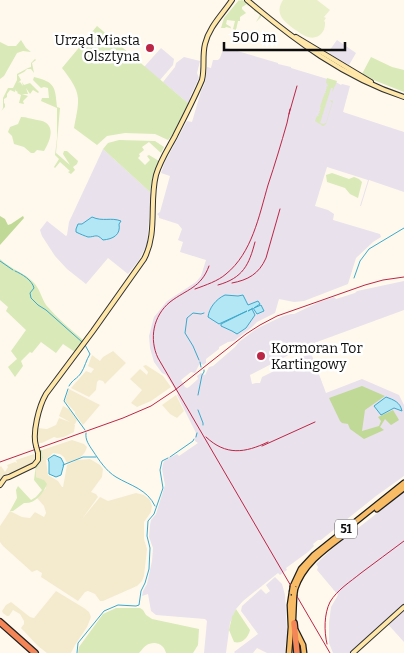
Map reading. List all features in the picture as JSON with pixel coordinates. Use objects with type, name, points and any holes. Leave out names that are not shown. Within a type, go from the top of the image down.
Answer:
[{"type":"highway","points":[[0,622],[35,653]]},
{"type":"highway","points":[[292,625],[295,653]]},
{"type":"highway","points":[[0,627],[30,653]]},
{"type":"main road","name":"51","points":[[292,625],[290,605],[301,569],[312,557],[404,484]]},
{"type":"main road","name":"51","points":[[390,496],[404,488]]},
{"type":"main road","points":[[289,653],[288,646],[292,625]]},
{"type":"main road","points":[[292,625],[303,645],[304,653]]},
{"type":"street","points":[[0,485],[8,477],[34,465],[38,460],[34,437],[43,400],[144,259],[150,242],[156,174],[202,80],[204,52],[209,32],[233,0]]},
{"type":"street","points":[[248,0],[280,28],[306,46],[362,80],[404,97]]},
{"type":"street","points":[[252,0],[290,33],[378,86]]},
{"type":"street","points":[[353,653],[404,607]]},
{"type":"shaded area","points":[[337,40],[356,53],[349,65],[330,54],[329,51]]},
{"type":"shaded area","points":[[224,47],[291,67],[341,85],[350,86],[343,112],[404,132],[404,192],[369,180],[360,206],[368,180],[327,167],[315,206],[334,214],[333,220],[380,234],[381,237],[356,258],[348,284],[304,301],[294,302],[279,299],[275,313],[257,322],[234,341],[219,347],[206,359],[206,363],[199,365],[195,373],[191,372],[181,380],[185,387],[189,387],[198,379],[197,376],[201,373],[205,375],[209,367],[213,366],[256,329],[283,316],[294,314],[334,297],[336,299],[357,291],[404,281],[404,310],[306,346],[250,375],[252,384],[260,383],[262,377],[311,353],[326,393],[362,379],[399,395],[404,405],[404,476],[321,540],[313,544],[314,546],[308,552],[286,568],[287,570],[280,575],[278,573],[243,601],[236,609],[230,623],[226,653],[204,653],[207,621],[205,619],[156,615],[151,611],[148,594],[142,596],[147,584],[152,561],[153,548],[149,537],[151,520],[156,514],[165,485],[162,469],[164,461],[177,454],[179,456],[198,443],[195,441],[196,433],[178,394],[166,375],[162,373],[154,362],[149,336],[154,317],[167,301],[196,282],[201,276],[206,260],[180,252],[183,242],[178,240],[182,229],[178,224],[159,218],[157,214],[160,212],[170,176],[161,173],[165,162],[187,121],[192,122],[205,83],[207,67],[211,68],[213,60],[220,58]]},
{"type":"shaded area","points":[[161,48],[174,59],[173,65],[160,80],[144,67]]},
{"type":"shaded area","points":[[184,57],[200,61],[197,73],[199,78],[190,97],[189,104],[163,82],[176,63]]},
{"type":"shaded area","points":[[103,149],[150,192],[147,244],[139,260],[128,274],[108,258],[86,284],[67,269],[55,256],[40,230],[47,221],[67,235],[69,222]]},
{"type":"shaded area","points":[[113,351],[126,363],[105,384],[99,380],[96,390],[89,397],[71,388],[86,371],[91,373],[94,369],[88,366],[92,355],[100,361]]},
{"type":"shaded area","points":[[146,365],[163,376],[171,387],[151,401],[137,407],[131,403],[142,390],[130,379],[140,369],[147,375],[148,372],[143,366]]},
{"type":"shaded area","points":[[69,389],[100,405],[83,425],[65,401]]},
{"type":"shaded area","points":[[176,395],[184,411],[177,418],[170,414],[162,405]]},
{"type":"shaded area","points":[[63,406],[69,409],[77,420],[74,424],[74,432],[64,437],[54,437],[38,443],[38,428],[47,429],[56,425],[59,418],[70,422],[59,416]]},
{"type":"shaded area","points":[[72,440],[87,447],[81,457],[67,463],[60,454],[53,453],[46,460],[48,475],[58,481],[62,487],[67,465],[77,460],[90,459],[103,469],[102,477],[91,492],[98,497],[82,519],[100,497],[108,501],[136,493],[144,495],[150,500],[152,506],[151,512],[144,522],[144,539],[147,549],[142,581],[137,586],[103,601],[100,601],[95,594],[88,591],[78,601],[41,577],[42,573],[37,570],[32,572],[0,542],[0,526],[10,511],[22,517],[30,518],[35,512],[44,517],[46,513],[44,506],[37,498],[46,488],[43,480],[36,477],[36,470],[43,458],[42,450]]},
{"type":"shaded area","points":[[34,454],[36,457],[35,462],[19,469],[15,473],[8,473],[3,476],[0,482],[1,466],[5,472],[8,467],[7,465],[17,463],[16,460]]},
{"type":"shaded area","points":[[404,492],[404,642],[386,622],[350,653],[333,653],[329,643],[329,623],[331,607],[338,595],[317,570],[316,564],[334,547]]},
{"type":"shaded area","points":[[275,577],[282,584],[285,595],[287,631],[285,653],[267,653],[257,648],[253,653],[235,653],[258,634],[241,611],[242,606],[261,589],[266,594],[270,591],[266,585]]},
{"type":"shaded area","points":[[56,591],[84,608],[91,617],[71,653],[47,653],[21,628],[24,621],[20,614],[13,610],[7,616],[2,611],[11,602],[34,618]]},
{"type":"green space","points":[[239,0],[249,4],[261,14],[261,17],[256,22],[260,15],[247,4],[242,7],[246,13],[240,17],[236,30],[233,29],[235,21],[227,20],[226,24],[231,27],[230,29],[226,27],[221,28],[224,18]]},
{"type":"green space","points":[[283,0],[317,0],[330,10],[324,17],[326,18],[323,32],[312,38],[294,29],[281,17],[280,5]]},
{"type":"green space","points":[[97,26],[189,104],[174,133],[168,140],[155,134],[125,133],[107,136],[97,145],[74,128],[78,96],[73,84],[62,68]]},
{"type":"green space","points":[[21,40],[31,52],[23,51],[17,53],[4,76],[0,79],[0,42],[8,46],[16,46]]},
{"type":"green space","points":[[371,57],[392,67],[404,70],[404,92],[362,74]]},
{"type":"green space","points":[[35,59],[32,63],[34,73],[31,69],[27,69],[18,75],[21,80],[18,83],[20,82],[23,86],[22,82],[24,85],[30,83],[39,92],[33,90],[30,94],[26,88],[28,94],[22,94],[28,96],[23,101],[24,104],[19,103],[21,95],[17,93],[16,89],[15,92],[10,90],[4,99],[5,107],[1,111],[3,108],[3,98],[8,88],[13,88],[17,80],[17,74],[28,68],[31,67],[31,63]]},
{"type":"green space","points":[[34,77],[47,81],[55,90],[57,107],[60,108],[56,153],[70,165],[63,154],[64,151],[67,151],[78,161],[73,167],[75,170],[71,174],[60,162],[54,167],[59,159],[55,155],[57,108],[41,101],[42,98],[49,98],[48,88],[41,88],[33,80]]},
{"type":"green space","points":[[327,78],[337,81],[332,93],[333,88],[331,88],[320,123],[326,123],[332,103],[330,100],[333,101],[326,124],[323,126],[315,121],[317,116],[319,116],[324,93],[326,93],[326,87],[328,86],[326,83]]},
{"type":"green space","points":[[21,117],[43,121],[50,127],[49,141],[44,151],[37,150],[31,153],[24,147],[14,144],[12,136],[8,132],[10,127],[18,124]]},
{"type":"green space","points":[[119,140],[155,141],[164,147],[161,153],[149,142],[142,147],[144,150],[139,154],[138,158],[145,165],[150,160],[147,156],[149,155],[159,161],[152,179],[150,192],[103,149],[108,143]]},
{"type":"green space","points":[[332,173],[349,179],[354,177],[359,179],[362,182],[358,198],[350,194],[345,188],[327,182],[326,175]]},
{"type":"green space","points":[[0,216],[5,219],[8,225],[23,216],[24,218],[0,245]]},
{"type":"green space","points":[[0,259],[31,280],[37,286],[46,305],[83,340],[75,352],[63,344],[56,353],[41,342],[32,353],[30,352],[21,361],[23,366],[15,377],[8,367],[17,359],[11,351],[26,330],[6,311],[8,307],[0,300]]},
{"type":"green space","points":[[362,386],[385,396],[365,410],[362,431],[379,426],[381,421],[378,417],[393,410],[399,420],[391,425],[385,419],[380,427],[384,430],[364,439],[350,429],[348,424],[340,421],[329,398]]},
{"type":"green space","points":[[38,450],[42,450],[43,458],[36,470],[36,477],[44,480],[47,484],[41,495],[35,500],[24,503],[10,511],[17,498],[16,490],[18,486],[31,500],[42,490],[34,480]]},
{"type":"green space","points":[[116,608],[140,608],[152,619],[199,629],[198,645],[193,653],[166,653],[162,646],[155,643],[146,645],[139,653],[78,653],[79,647],[103,614]]},
{"type":"green space","points":[[236,609],[250,630],[248,636],[240,642],[234,642],[229,630]]},
{"type":"water","points":[[92,217],[121,221],[119,231],[110,239],[103,240],[97,236],[88,237],[76,232],[78,224],[82,224]]},
{"type":"water","points":[[225,295],[243,295],[248,305],[258,301],[260,304],[254,308],[261,305],[264,311],[257,314],[253,308],[248,311],[252,309],[255,315],[246,328],[237,334],[221,326],[221,324],[247,311],[219,324],[208,317],[214,304]]},
{"type":"water","points":[[386,397],[398,403],[402,411],[394,408],[381,415],[374,406]]},
{"type":"water","points":[[54,455],[61,458],[64,464],[61,475],[56,477],[49,474],[48,459]]},
{"type":"waterway","points":[[354,278],[360,261],[369,249],[404,228]]},
{"type":"waterway","points":[[0,261],[13,270]]},
{"type":"waterway","points":[[15,271],[33,285],[34,288],[30,293],[31,298],[82,342]]},
{"type":"waterway","points":[[199,360],[185,333],[187,318],[193,313],[204,313]]},
{"type":"waterway","points":[[69,386],[81,373],[90,354],[85,345]]},
{"type":"waterway","points":[[200,362],[201,367]]},
{"type":"waterway","points":[[198,395],[204,370]]},
{"type":"waterway","points":[[68,389],[64,401],[85,430]]},
{"type":"waterway","points":[[198,410],[203,425]]},
{"type":"waterway","points":[[86,433],[89,445],[106,469],[112,475],[138,488],[152,500],[155,506]]},
{"type":"waterway","points":[[196,437],[197,433]]},
{"type":"waterway","points":[[170,457],[194,439]]},
{"type":"waterway","points":[[63,465],[83,457],[96,457]]},
{"type":"waterway","points":[[77,653],[78,643],[104,611],[118,605],[139,605],[141,591],[149,569],[148,521],[154,514],[163,488],[160,470],[162,461],[168,458]]},
{"type":"railway","points":[[289,114],[297,86]]},
{"type":"railway","points":[[195,289],[216,281],[226,274],[242,256],[248,245],[258,221],[290,109]]},
{"type":"railway","points":[[232,283],[252,275],[263,264],[280,209]]},
{"type":"railway","points":[[218,285],[233,279],[244,270],[255,242]]},
{"type":"railway","points":[[209,266],[198,284],[170,302],[160,314],[154,328],[155,351],[330,653]]},
{"type":"railway","points":[[0,462],[123,418],[151,406],[175,390],[246,334],[277,316],[365,285],[404,277]]},
{"type":"railway","points":[[262,446],[315,422]]},
{"type":"railway","points":[[206,437],[221,447],[236,451],[251,449],[268,442]]},
{"type":"railway","points":[[327,644],[325,628],[330,602],[348,583],[404,541]]},
{"type":"place","name":"Urząd Miasta Olsztyna","points":[[150,48]]},
{"type":"place","name":"Kormoran Tor Kartingowy","points":[[261,356]]}]
